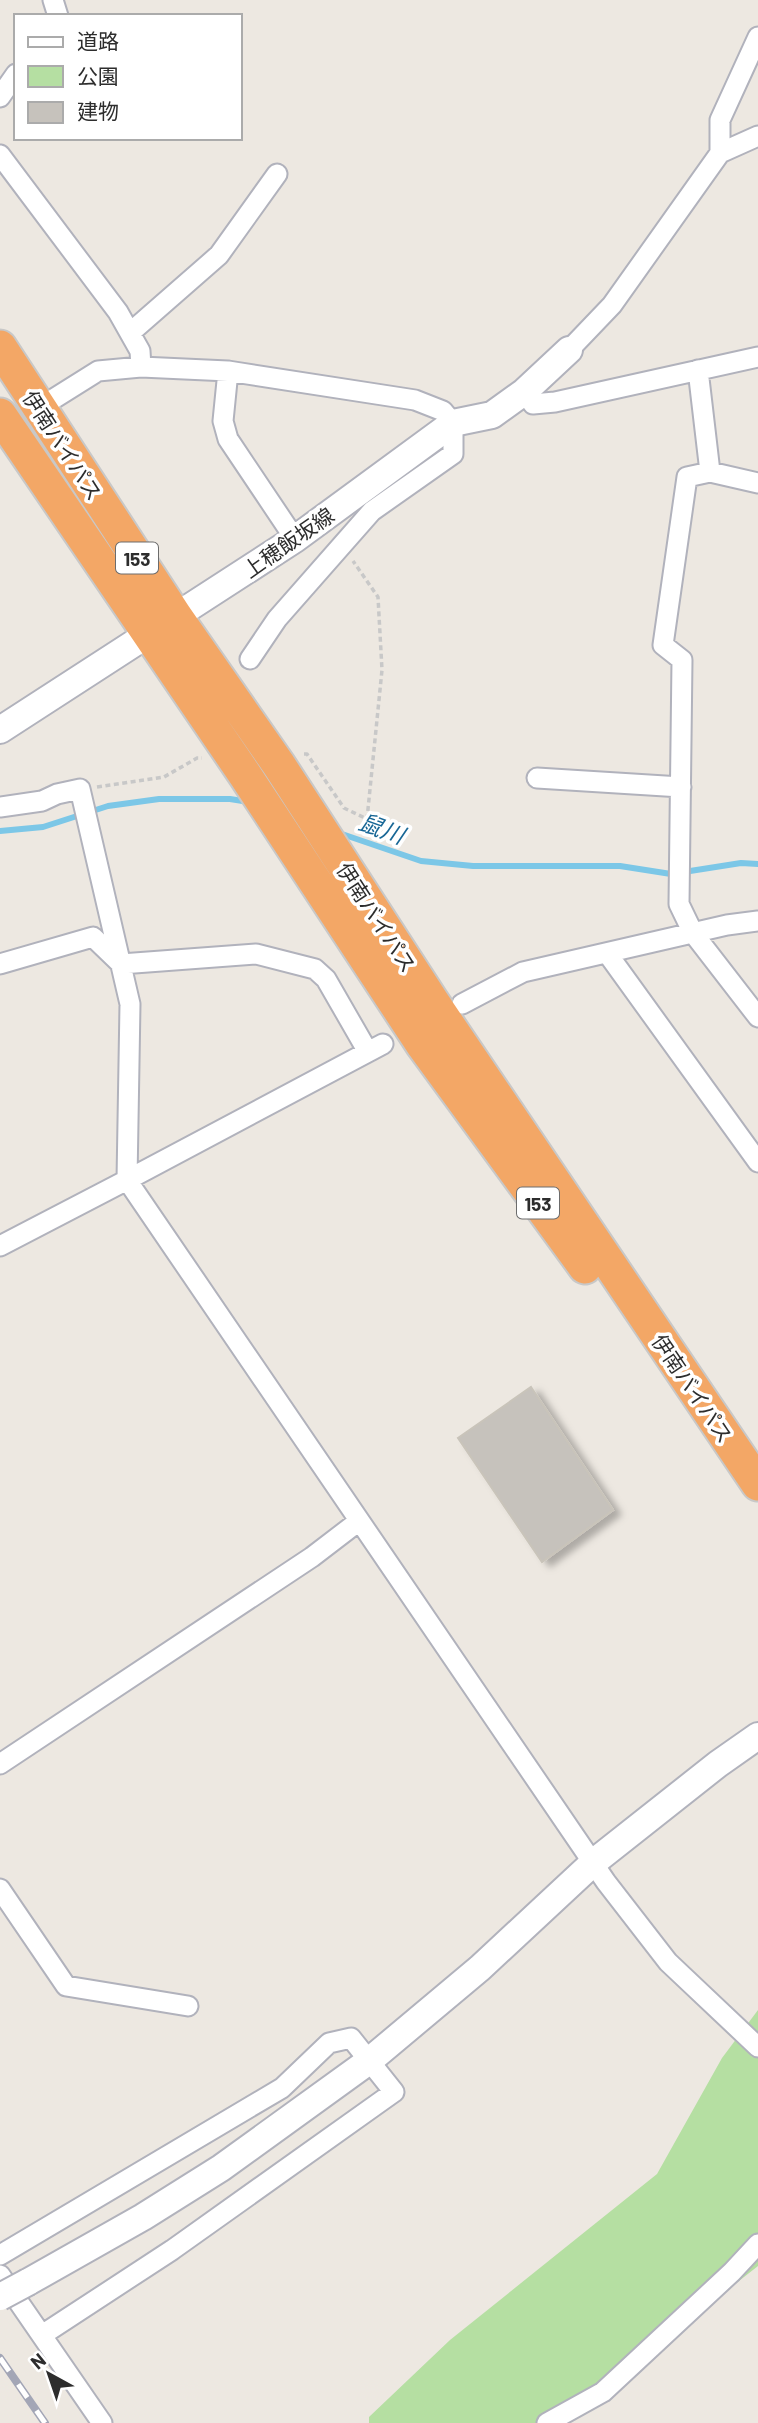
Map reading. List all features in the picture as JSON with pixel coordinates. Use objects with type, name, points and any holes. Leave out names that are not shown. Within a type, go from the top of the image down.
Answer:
[{"type":"highway","name":"伊南バイパス","points":[[0,348],[176,617],[286,760],[336,884],[422,1044],[705,1433],[758,1512]]},
{"type":"highway","name":"伊南バイパス","points":[[0,415],[245,775],[336,884],[528,1145],[758,1484]]},
{"type":"street","points":[[720,153],[720,120],[758,37]]},
{"type":"street","points":[[0,97],[14,77]]},
{"type":"street","points":[[569,350],[612,305],[720,153],[758,136]]},
{"type":"street","points":[[0,155],[118,312],[140,351],[141,367]]},
{"type":"street","points":[[131,332],[219,255],[277,174]]},
{"type":"street","name":"上穂飯坂線","points":[[3,722],[149,636],[295,539],[453,423],[492,415],[524,392],[569,350]]},
{"type":"street","points":[[524,392],[533,404],[555,402],[758,357]]},
{"type":"street","points":[[39,408],[98,371],[141,367],[228,372],[415,400],[443,411],[453,423],[453,454],[372,511],[277,618],[250,659]]},
{"type":"street","points":[[698,370],[710,472]]},
{"type":"street","points":[[228,372],[223,421],[228,439],[295,539]]},
{"type":"street","points":[[758,483],[710,472],[687,477],[663,645],[682,660],[679,904],[693,933],[758,1017]]},
{"type":"street","points":[[537,778],[681,787]]},
{"type":"street","points":[[0,807],[42,802],[57,794],[81,795],[130,1004],[127,1180],[606,1882],[668,1962],[758,2047]]},
{"type":"street","points":[[462,1004],[523,972],[758,921]]},
{"type":"street","points":[[0,964],[93,937],[121,964],[256,954],[315,969],[326,979],[375,1048],[0,1246]]},
{"type":"street","points":[[607,953],[758,1162]]},
{"type":"street","points":[[0,1763],[312,1557],[359,1521]]},
{"type":"street","points":[[0,2297],[143,2217],[221,2168],[369,2061],[480,1968],[594,1862],[718,1764],[758,1736]]},
{"type":"street","points":[[0,1889],[65,1986],[188,2006]]},
{"type":"street","points":[[0,2255],[282,2088],[329,2043],[351,2038],[394,2092],[172,2250],[41,2335]]},
{"type":"street","points":[[547,2423],[603,2392],[732,2272],[758,2244]]},
{"type":"street","points":[[0,2275],[102,2423]]},
{"type":"path","points":[[286,760],[307,754],[344,808],[367,819],[382,670],[378,597],[342,545]]},
{"type":"path","points":[[81,795],[164,777],[197,758],[211,758]]},
{"type":"green space","points":[[758,2010],[758,2266],[626,2370],[564,2423],[369,2423],[369,2417],[450,2340],[657,2174],[722,2058]]},
{"type":"building","points":[[531,1387],[613,1510],[542,1562],[458,1438]]},
{"type":"waterway","name":"鼠川","points":[[0,831],[43,827],[108,806],[159,799],[230,799],[249,802]]},
{"type":"waterway","name":"鼠川","points":[[339,833],[421,861],[473,866],[620,866],[671,874],[741,863],[758,864]]},
{"type":"railway","points":[[0,2358],[45,2423]]}]
